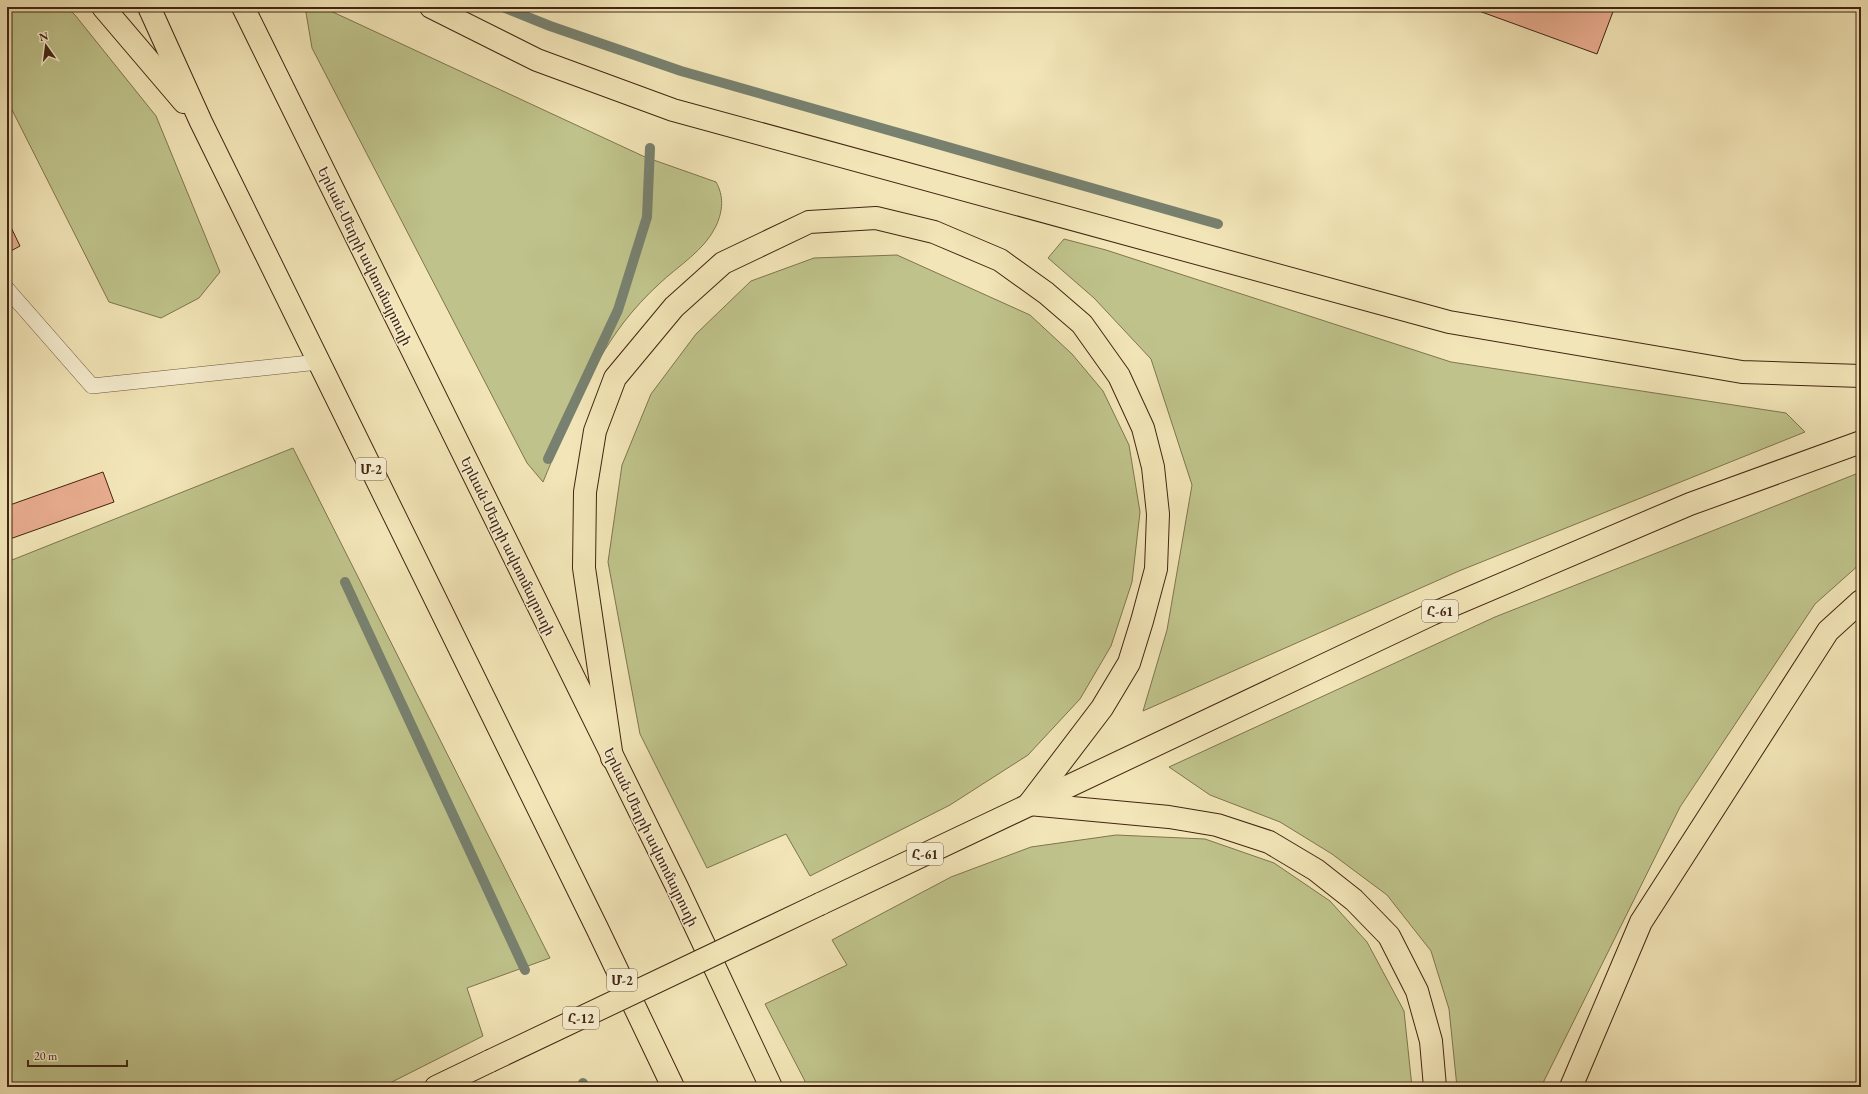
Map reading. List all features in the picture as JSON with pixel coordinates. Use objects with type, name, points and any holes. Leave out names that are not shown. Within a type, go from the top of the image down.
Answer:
[{"type":"main road","points":[[103,7],[201,122]]},
{"type":"main road","name":"Մ-2","points":[[149,7],[201,122],[597,928],[673,1087]]},
{"type":"main road","name":"Երևան-Մեղրի ավտոմայրուղի","points":[[243,7],[612,758],[677,887],[771,1087]]},
{"type":"main road","points":[[431,7],[537,60],[673,110],[1449,322],[1742,372],[1861,376]]},
{"type":"main road","points":[[612,758],[584,568],[584,492],[596,431],[615,378],[674,307],[723,263],[809,222],[876,218],[934,232],[1000,260],[1046,293],[1082,324],[1119,376],[1143,428],[1152,467],[1158,514],[1156,569],[1142,621],[1129,663],[1102,708],[1030,804]]},
{"type":"main road","name":"Հ-61","points":[[673,974],[1432,614],[1690,504],[1861,442]]},
{"type":"main road","points":[[1571,1087],[1641,922],[1828,631],[1861,601]]},
{"type":"main road","points":[[1030,804],[1169,817],[1218,825],[1269,842],[1316,870],[1354,900],[1390,936],[1417,991],[1430,1041],[1435,1087]]},
{"type":"main road","name":"Հ-12","points":[[436,1087],[673,974]]},
{"type":"lane","points":[[7,289],[92,386],[319,362]]},
{"type":"green space","points":[[7,7],[66,7],[75,15],[156,116],[220,272],[199,298],[161,318],[109,302],[7,100]]},
{"type":"green space","points":[[305,7],[322,7],[645,157],[716,182],[719,187],[722,204],[720,215],[711,235],[698,250],[645,297],[611,340],[599,359],[579,399],[543,482],[527,463],[312,48]]},
{"type":"green space","points":[[1064,239],[1106,250],[1451,362],[1786,413],[1805,432],[1459,571],[1143,711],[1167,630],[1192,485],[1151,359],[1094,298],[1048,258]]},
{"type":"green space","points":[[897,255],[1030,315],[1072,354],[1103,391],[1129,445],[1140,512],[1132,582],[1111,646],[1080,699],[1028,755],[950,805],[810,876],[786,834],[707,868],[640,734],[608,562],[622,465],[651,394],[696,334],[751,281],[814,258]]},
{"type":"green space","points":[[293,448],[550,958],[467,988],[483,1036],[382,1087],[7,1087],[7,562]]},
{"type":"green space","points":[[1861,472],[1861,563],[1815,604],[1680,807],[1541,1087],[1457,1087],[1449,1009],[1431,951],[1387,895],[1332,854],[1280,822],[1210,795],[1169,767],[1495,617]]},
{"type":"green space","points":[[1116,835],[1205,839],[1274,863],[1330,901],[1367,942],[1404,1011],[1412,1087],[808,1087],[765,1004],[847,965],[832,940],[951,877],[1031,847]]},
{"type":"building","points":[[1468,7],[1608,7],[1614,9],[1597,54]]},
{"type":"building","points":[[7,219],[20,246],[7,253]]},
{"type":"building","points":[[103,472],[114,502],[7,540],[7,506]]},
{"type":"waterway","points":[[503,7],[550,26],[681,71],[1218,224]]},
{"type":"waterway","points":[[548,459],[618,310],[647,217],[650,148]]},
{"type":"waterway","points":[[345,582],[525,970]]},
{"type":"waterway","points":[[582,1087],[583,1083]]}]
